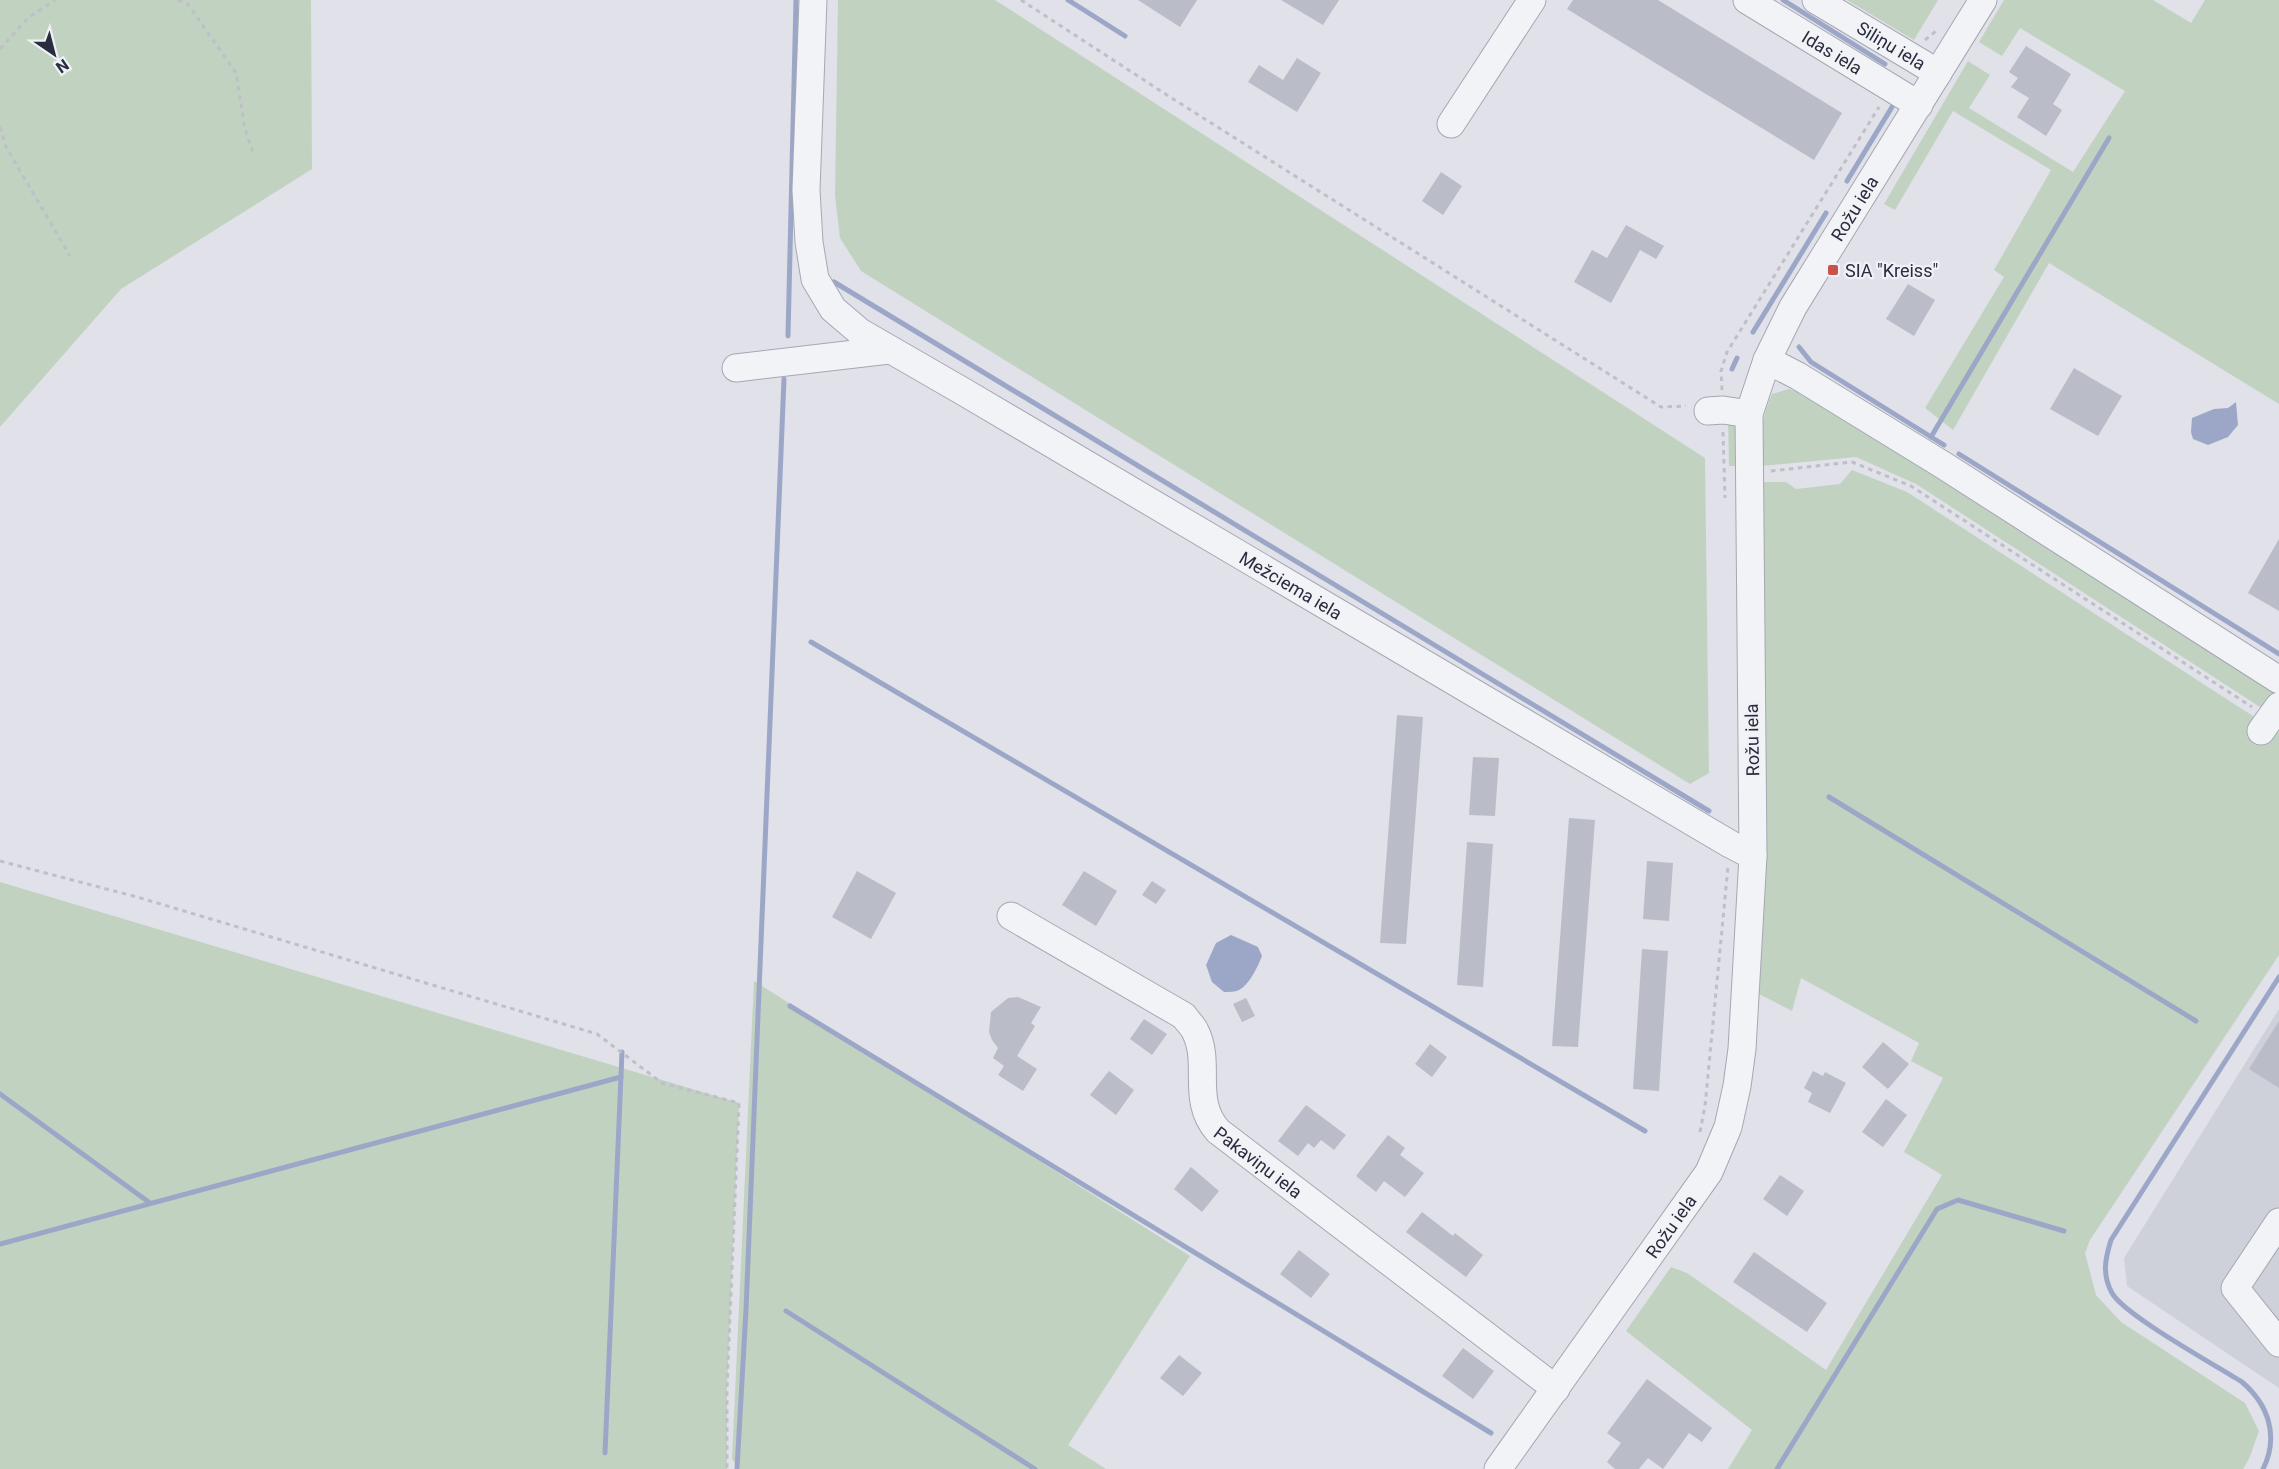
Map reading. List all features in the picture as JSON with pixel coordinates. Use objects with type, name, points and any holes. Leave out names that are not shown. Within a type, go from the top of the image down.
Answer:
[{"type":"street","name":"Mežciema iela","points":[[813,0],[806,190],[809,242],[815,279],[833,309],[860,332],[889,350],[1753,856]]},
{"type":"street","points":[[1451,124],[1533,0]]},
{"type":"street","name":"Idas iela","points":[[1747,0],[1919,105]]},
{"type":"street","name":"Siliņu iela","points":[[1816,0],[1938,73]]},
{"type":"street","name":"Rožu iela","points":[[1497,1469],[1709,1172],[1728,1127],[1737,1086],[1742,1049],[1753,856],[1737,473],[1726,412],[1767,360],[1793,307],[1983,0]]},
{"type":"street","points":[[736,368],[889,350]]},
{"type":"street","points":[[1767,360],[1798,376],[1933,459],[2279,680]]},
{"type":"street","name":"Pakaviņu iela","points":[[1011,916],[1184,1016],[1195,1030],[1200,1047],[1203,1105],[1208,1120],[1218,1131],[1556,1389]]},
{"type":"street","points":[[2279,1222],[2235,1288],[2279,1343]]},
{"type":"path","points":[[0,49],[28,18],[55,0]]},
{"type":"path","points":[[178,0],[188,4],[236,73],[245,129],[254,156]]},
{"type":"path","points":[[1021,0],[1200,116],[1661,407],[1690,406],[1726,412]]},
{"type":"path","points":[[1910,57],[1943,24]]},
{"type":"path","points":[[1726,508],[1737,473],[1721,371],[1727,352],[1891,88]]},
{"type":"path","points":[[0,126],[6,147],[70,256]]},
{"type":"path","points":[[1737,473],[1852,462],[1911,486],[2270,719]]},
{"type":"path","points":[[1697,1140],[1705,1106],[1730,844]]},
{"type":"path","points":[[0,861],[149,900],[597,1034],[662,1083],[739,1103],[727,1388],[726,1469]]},
{"type":"shaded area","points":[[2279,1009],[2279,1388],[2127,1286],[2124,1258]]},
{"type":"green space","points":[[0,0],[311,0],[312,169],[121,289],[0,427]]},
{"type":"green space","points":[[838,0],[995,0],[1705,458],[1709,773],[1690,784],[861,271],[840,238],[835,196]]},
{"type":"green space","points":[[1847,0],[1938,0],[1914,40]]},
{"type":"green space","points":[[2004,0],[2153,0],[2191,23],[2205,0],[2279,0],[2279,404],[2049,263],[1953,430],[1925,408],[2004,277],[1994,270],[2051,170],[1953,111],[1895,210],[1884,204],[1968,61],[1990,75],[1969,108],[2073,172],[2125,91],[2020,28],[2002,56],[1979,42]]},
{"type":"green space","points":[[1789,389],[1808,395],[2274,693],[2263,709],[1916,484],[1856,457],[1761,466],[1762,430],[1768,403],[1772,394]]},
{"type":"green space","points":[[1728,419],[1739,421],[1740,466],[1729,466]]},
{"type":"green space","points":[[1852,470],[1907,492],[2279,733],[2279,955],[2090,1240],[2085,1253],[2096,1295],[2121,1322],[2245,1403],[2259,1431],[2243,1469],[1728,1469],[1752,1430],[1626,1331],[1671,1267],[1687,1273],[1826,1370],[1942,1175],[1904,1152],[1943,1078],[1911,1061],[1919,1043],[1801,978],[1792,1011],[1759,994],[1765,763],[1761,482],[1786,482],[1796,489],[1840,484]]},
{"type":"green space","points":[[0,882],[739,1103],[727,1388],[727,1469],[0,1469]]},
{"type":"green space","points":[[754,981],[1190,1256],[1068,1445],[1106,1469],[740,1469],[732,1459]]},
{"type":"water","points":[[2236,402],[2238,425],[2228,437],[2208,445],[2193,439],[2192,418],[2214,409],[2228,408]]},
{"type":"water","points":[[1231,935],[1258,947],[1262,956],[1247,984],[1239,990],[1224,992],[1212,982],[1206,965],[1216,943]]},
{"type":"building","points":[[1138,0],[1197,0],[1180,27]]},
{"type":"building","points":[[1281,0],[1339,0],[1323,25]]},
{"type":"building","points":[[1573,0],[1658,0],[1842,113],[1814,160],[1567,9]]},
{"type":"building","points":[[2026,46],[2071,74],[2053,104],[2062,110],[2046,136],[2017,117],[2029,98],[2011,87],[2018,78],[2009,72]]},
{"type":"building","points":[[1297,58],[1321,73],[1297,112],[1248,82],[1259,65],[1283,80]]},
{"type":"building","points":[[1441,172],[1462,186],[1443,215],[1422,201]]},
{"type":"building","points":[[1626,225],[1664,246],[1656,259],[1640,250],[1611,303],[1574,282],[1592,250],[1607,258]]},
{"type":"building","points":[[1908,284],[1935,300],[1914,336],[1886,319]]},
{"type":"building","points":[[2074,368],[2122,396],[2098,436],[2050,409]]},
{"type":"building","points":[[2279,539],[2279,611],[2248,593]]},
{"type":"building","points":[[1397,715],[1423,717],[1406,944],[1380,943]]},
{"type":"building","points":[[1473,757],[1499,758],[1495,816],[1469,815]]},
{"type":"building","points":[[1569,818],[1595,820],[1578,1047],[1552,1046]]},
{"type":"building","points":[[1467,842],[1493,844],[1483,987],[1457,985]]},
{"type":"building","points":[[1647,861],[1673,863],[1669,921],[1643,919]]},
{"type":"building","points":[[857,871],[896,893],[871,939],[832,917]]},
{"type":"building","points":[[1084,871],[1117,891],[1096,926],[1062,905]]},
{"type":"building","points":[[1152,881],[1166,890],[1156,904],[1142,895]]},
{"type":"building","points":[[1642,949],[1668,951],[1659,1091],[1633,1089]]},
{"type":"building","points":[[1018,997],[1041,1007],[1031,1023],[1035,1026],[1017,1056],[1037,1069],[1023,1091],[998,1075],[1004,1066],[993,1058],[998,1048],[989,1032],[991,1012],[1008,998]]},
{"type":"building","points":[[1246,998],[1255,1016],[1242,1022],[1233,1004]]},
{"type":"building","points":[[1144,1019],[1167,1034],[1152,1055],[1130,1039]]},
{"type":"building","points":[[2279,1021],[2279,1088],[2249,1069]]},
{"type":"building","points":[[1883,1042],[1909,1064],[1888,1089],[1862,1067]]},
{"type":"building","points":[[1430,1044],[1447,1057],[1432,1077],[1415,1064]]},
{"type":"building","points":[[1109,1071],[1134,1090],[1116,1115],[1090,1095]]},
{"type":"building","points":[[1813,1071],[1823,1076],[1825,1072],[1846,1083],[1830,1113],[1808,1102],[1812,1093],[1804,1088]]},
{"type":"building","points":[[1886,1099],[1907,1115],[1883,1147],[1862,1132]]},
{"type":"building","points":[[1306,1105],[1346,1135],[1334,1150],[1321,1140],[1314,1148],[1308,1143],[1298,1156],[1278,1141]]},
{"type":"building","points":[[1388,1135],[1405,1148],[1400,1155],[1424,1173],[1405,1197],[1384,1181],[1376,1192],[1356,1176]]},
{"type":"building","points":[[1191,1167],[1219,1191],[1202,1212],[1174,1189]]},
{"type":"building","points":[[1780,1175],[1804,1191],[1787,1216],[1763,1199]]},
{"type":"building","points":[[1422,1212],[1453,1236],[1455,1233],[1483,1255],[1466,1277],[1406,1232]]},
{"type":"building","points":[[1299,1250],[1330,1274],[1311,1298],[1280,1274]]},
{"type":"building","points":[[1754,1252],[1827,1303],[1807,1332],[1733,1282]]},
{"type":"building","points":[[1463,1348],[1494,1371],[1473,1399],[1442,1376]]},
{"type":"building","points":[[1179,1355],[1202,1373],[1183,1396],[1160,1378]]},
{"type":"building","points":[[1647,1379],[1712,1428],[1702,1442],[1689,1433],[1663,1469],[1648,1458],[1639,1469],[1615,1469],[1607,1462],[1621,1443],[1607,1433]]},
{"type":"waterway","points":[[788,336],[796,0]]},
{"type":"waterway","points":[[1068,0],[1125,36]]},
{"type":"waterway","points":[[1783,0],[1885,64]]},
{"type":"waterway","points":[[1847,181],[1892,107]]},
{"type":"waterway","points":[[1931,437],[2109,138]]},
{"type":"waterway","points":[[1753,332],[1826,213]]},
{"type":"waterway","points":[[834,282],[1709,811]]},
{"type":"waterway","points":[[1799,347],[1811,362],[1944,445]]},
{"type":"waterway","points":[[1732,369],[1737,358]]},
{"type":"waterway","points":[[737,1469],[746,1310],[784,379]]},
{"type":"waterway","points":[[1959,454],[2279,654]]},
{"type":"waterway","points":[[811,642],[1645,1131]]},
{"type":"waterway","points":[[1829,797],[2196,1021]]},
{"type":"waterway","points":[[2263,1469],[2268,1457],[2271,1433],[2265,1411],[2259,1401],[2242,1382],[2152,1327],[2120,1302],[2109,1286],[2106,1267],[2111,1240],[2279,977]]},
{"type":"waterway","points":[[790,1006],[1491,1433]]},
{"type":"waterway","points":[[605,1453],[622,1052]]},
{"type":"waterway","points":[[0,1244],[621,1077]]},
{"type":"waterway","points":[[0,1094],[150,1203]]},
{"type":"waterway","points":[[1777,1469],[1937,1209],[1958,1200],[2064,1231]]},
{"type":"waterway","points":[[786,1311],[1035,1469]]},
{"type":"place","name":"SIA \"Kreiss\"","points":[[1833,270]]}]
